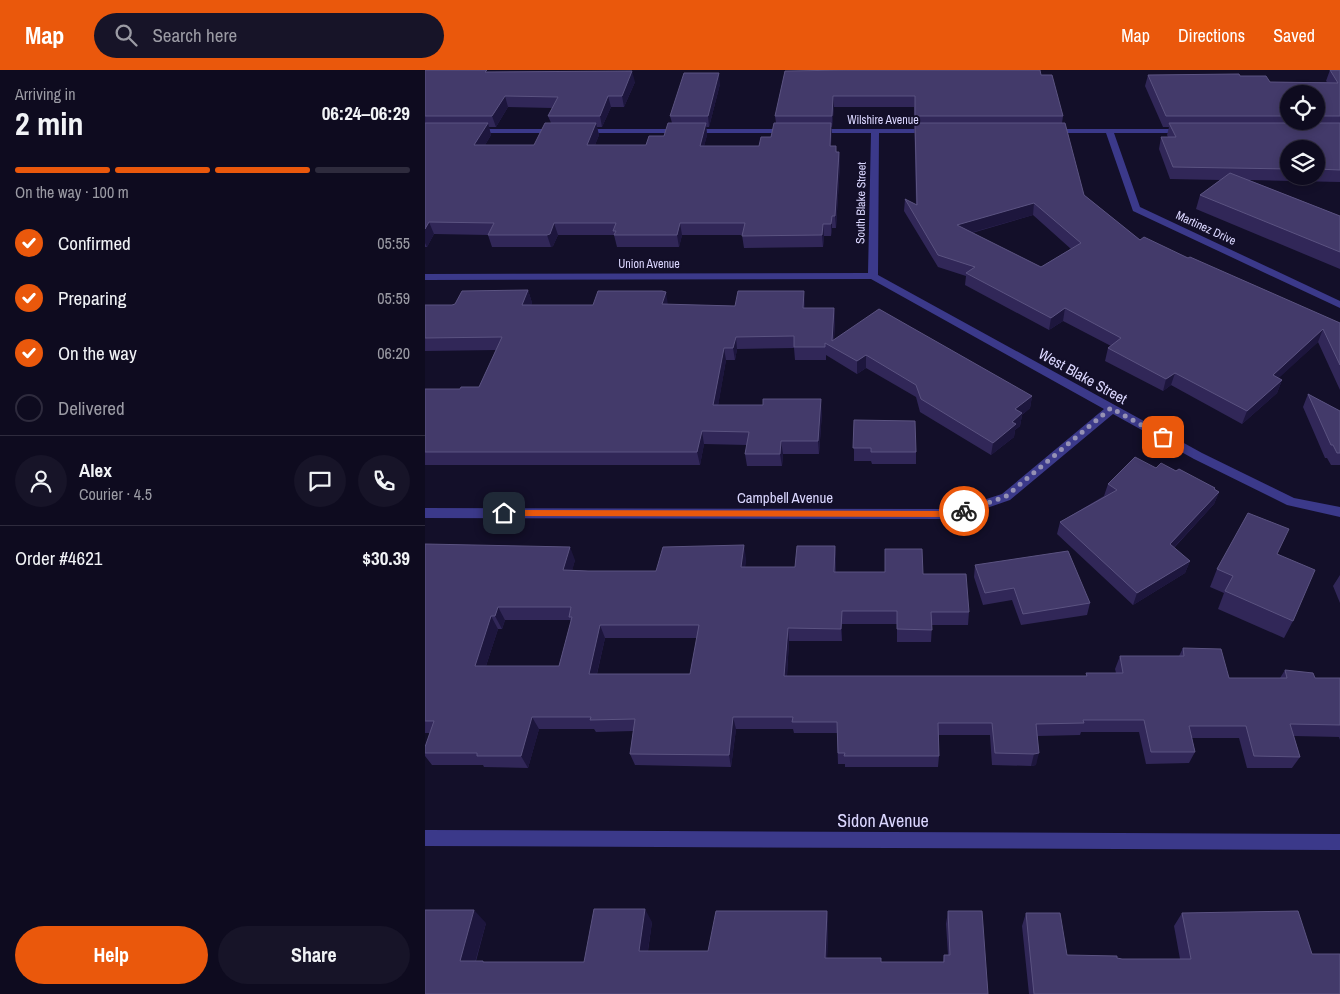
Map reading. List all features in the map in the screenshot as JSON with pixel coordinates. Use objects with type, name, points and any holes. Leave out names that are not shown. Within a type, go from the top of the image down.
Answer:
[{"type":"street","points":[[465,131],[565,131]]},
{"type":"street","points":[[575,131],[795,131]]},
{"type":"street","name":"Wilshire Avenue","points":[[805,131],[943,131]]},
{"type":"street","name":"South Blake Street","points":[[873,276],[875,131]]},
{"type":"street","points":[[1041,131],[1196,131]]},
{"type":"street","name":"Martinez Drive","points":[[1109,131],[1136,209],[1340,305]]},
{"type":"street","name":"Union Avenue","points":[[425,277],[873,276]]},
{"type":"street","name":"West Blake Street","points":[[873,276],[1198,456],[1291,502],[1340,512]]},
{"type":"street","name":"Campbell Avenue","points":[[425,513],[955,514],[1005,497],[1111,408]]},
{"type":"street","name":"Sidon Avenue","points":[[425,838],[1340,842]]},
{"type":"building","points":[[425,70],[487,70],[485,72],[632,71],[622,96],[608,96],[600,116],[548,116],[558,97],[505,96],[492,116],[425,116]]},
{"type":"building","points":[[1040,70],[1041,75],[1052,75],[1063,116],[915,116],[915,96],[833,96],[832,116],[775,116],[785,71]]},
{"type":"building","points":[[1330,70],[1340,70],[1340,116],[1325,116],[1325,85],[1280,85],[1280,116],[1166,116],[1148,75],[1239,74],[1240,76],[1266,76],[1270,82],[1338,83]]},
{"type":"building","points":[[684,73],[719,73],[708,116],[670,116]]},
{"type":"building","points":[[425,123],[488,123],[474,145],[534,145],[545,123],[596,123],[587,145],[646,145],[649,136],[664,136],[668,123],[706,123],[700,146],[759,146],[761,137],[771,137],[774,123],[831,123],[830,146],[836,146],[836,152],[839,152],[835,216],[832,216],[831,224],[823,224],[822,235],[742,236],[745,223],[680,223],[677,235],[614,235],[616,231],[613,231],[616,223],[554,223],[550,234],[547,235],[488,235],[494,223],[429,222],[425,229]]},
{"type":"building","points":[[915,123],[1065,123],[1084,195],[1140,240],[1144,237],[1188,258],[1190,257],[1340,323],[1340,365],[1323,329],[1273,375],[1282,380],[1247,411],[1175,373],[1166,379],[1108,348],[1121,338],[1065,308],[1051,318],[966,273],[975,267],[938,255],[905,199],[917,205]],"holes":[[[1034,203],[1081,243],[1041,267],[957,225]]]},
{"type":"building","points":[[1169,123],[1280,123],[1280,130],[1325,130],[1325,123],[1340,123],[1340,170],[1325,169],[1325,140],[1280,140],[1280,169],[1173,167],[1161,137],[1176,137]]},
{"type":"building","points":[[1230,173],[1340,216],[1340,252],[1200,195]]},
{"type":"building","points":[[528,290],[522,305],[593,305],[598,291],[662,291],[666,292],[662,304],[735,306],[738,291],[804,291],[803,308],[834,308],[832,341],[879,309],[1032,396],[1015,409],[1022,413],[1012,422],[1016,424],[993,443],[921,399],[916,385],[866,355],[857,361],[825,343],[825,347],[794,347],[794,336],[736,337],[733,348],[724,348],[713,405],[763,405],[763,399],[821,399],[818,441],[781,441],[780,454],[745,454],[749,432],[702,431],[697,452],[425,452],[425,389],[479,387],[502,337],[425,338],[425,305],[455,304],[462,291]]},
{"type":"building","points":[[1308,394],[1340,411],[1340,453],[1337,453],[1333,445],[1331,445]]},
{"type":"building","points":[[854,420],[915,421],[916,452],[871,452],[871,448],[853,448]]},
{"type":"building","points":[[1135,457],[1156,468],[1161,463],[1176,471],[1179,469],[1219,492],[1170,544],[1190,561],[1137,593],[1060,522],[1117,490],[1108,484]]},
{"type":"building","points":[[1248,513],[1289,529],[1277,554],[1315,570],[1293,621],[1225,591],[1233,576],[1217,569]]},
{"type":"building","points":[[425,544],[570,547],[563,570],[588,571],[656,571],[663,547],[744,545],[741,567],[795,567],[797,546],[835,546],[834,572],[885,572],[885,549],[922,549],[923,574],[966,574],[969,612],[931,612],[932,630],[897,629],[897,611],[842,611],[841,629],[788,628],[784,676],[1087,676],[1086,673],[1123,673],[1120,656],[1184,656],[1183,648],[1221,649],[1229,678],[1287,678],[1285,670],[1313,673],[1315,678],[1340,678],[1340,725],[1290,724],[1300,757],[1254,756],[1246,726],[1189,726],[1195,752],[1151,752],[1144,720],[1083,720],[1084,723],[1036,724],[1039,753],[1034,754],[995,753],[992,723],[938,723],[939,756],[844,756],[845,753],[838,753],[837,722],[792,722],[793,717],[733,717],[729,755],[630,754],[635,719],[590,720],[591,717],[532,717],[521,756],[477,756],[477,753],[425,753],[425,747],[434,721],[425,721]],"holes":[[[498,607],[571,607],[569,617],[572,617],[559,666],[475,666],[491,616],[495,616]],[[600,625],[699,625],[690,674],[589,674]]]},
{"type":"building","points":[[1068,551],[1090,603],[1023,614],[1014,588],[985,593],[975,565]]},
{"type":"building","points":[[594,909],[645,909],[639,951],[708,951],[716,911],[827,911],[825,958],[881,958],[881,962],[944,962],[944,955],[950,955],[948,911],[982,911],[988,994],[425,994],[425,910],[474,910],[460,961],[584,962]]},
{"type":"building","points":[[1298,911],[1312,954],[1340,954],[1340,994],[1034,994],[1026,913],[1060,913],[1067,955],[1117,956],[1117,958],[1122,959],[1191,959],[1182,913]]},
{"type":"way so far","points":[[964,511],[1005,497],[1111,408],[1163,437]]},
{"type":"route","points":[[504,513],[955,514],[964,511]]}]
